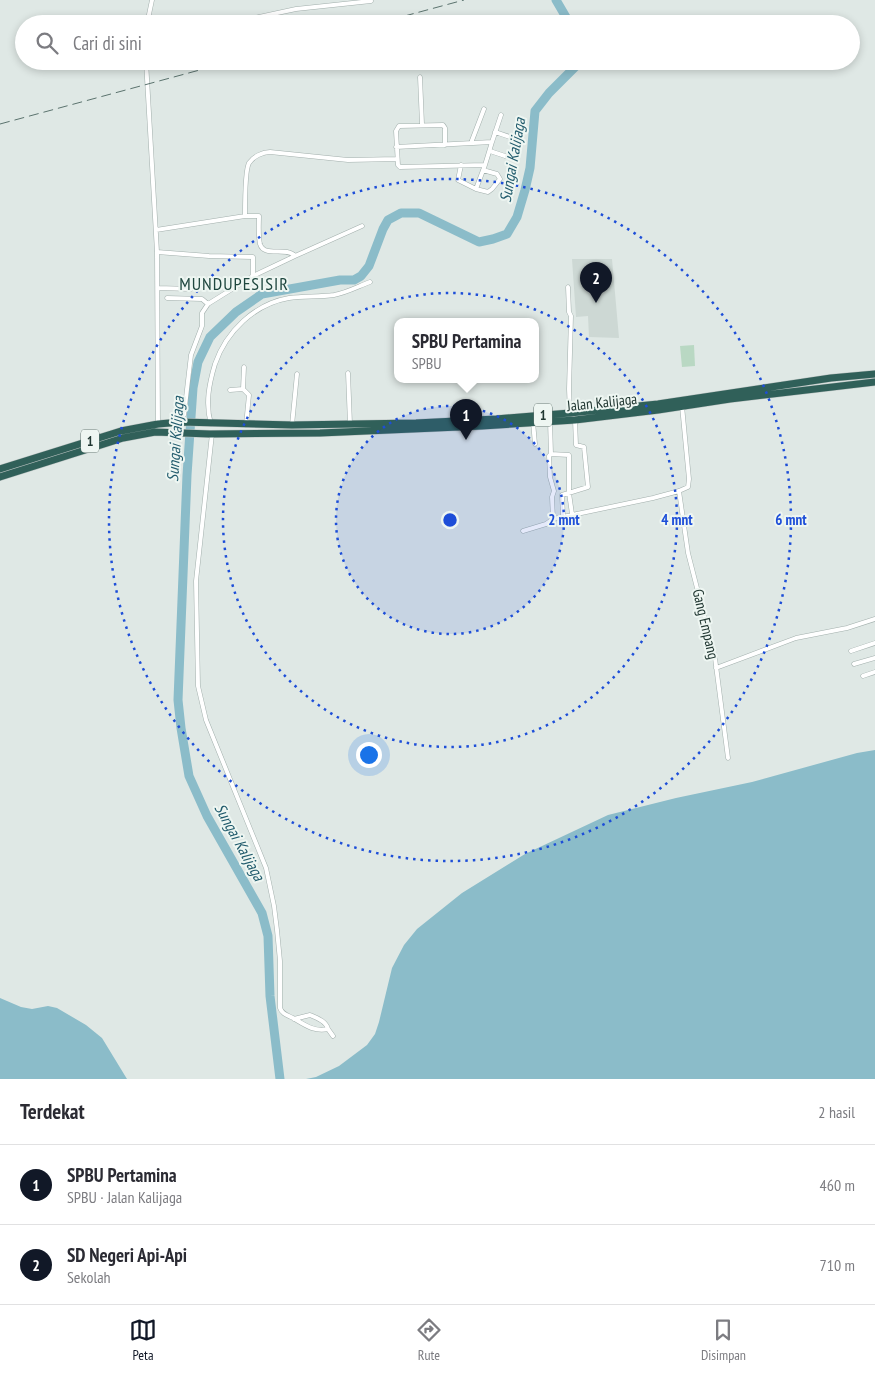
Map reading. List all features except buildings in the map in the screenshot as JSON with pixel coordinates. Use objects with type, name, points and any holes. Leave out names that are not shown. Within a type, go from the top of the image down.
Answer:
[{"type":"highway","name":"Jalan Kalijaga","points":[[0,476],[123,438],[158,432],[211,434],[379,431],[550,421],[832,378],[875,374]]},
{"type":"highway","name":"Jalan Kalijaga","points":[[172,423],[246,425],[350,424],[573,416],[682,406],[875,382]]},
{"type":"highway","name":"1","points":[[0,469],[121,432],[172,423]]},
{"type":"street","points":[[149,15],[152,0]]},
{"type":"street","points":[[268,15],[296,9],[371,1]]},
{"type":"street","points":[[147,70],[157,252],[158,424]]},
{"type":"street","points":[[420,78],[422,124]]},
{"type":"street","points":[[472,142],[484,109]]},
{"type":"street","points":[[476,189],[501,115]]},
{"type":"street","points":[[445,144],[444,125],[398,126],[396,131],[396,159],[398,166],[484,165]]},
{"type":"street","points":[[495,132],[510,137]]},
{"type":"street","points":[[396,147],[492,142]]},
{"type":"street","points":[[490,151],[505,156]]},
{"type":"street","points":[[245,216],[248,166],[253,159],[264,153],[348,160],[396,159]]},
{"type":"street","points":[[461,165],[458,180],[476,189],[490,191],[500,178],[497,174],[483,170]]},
{"type":"street","points":[[156,230],[245,216],[259,216],[260,243],[264,250],[289,252],[294,256]]},
{"type":"street","points":[[172,423],[173,418],[184,416],[191,355],[202,326],[202,313],[208,304],[253,276],[362,226]]},
{"type":"street","points":[[157,252],[253,257],[253,276]]},
{"type":"street","points":[[210,424],[207,402],[213,370],[224,345],[245,320],[258,310],[282,300],[333,295],[370,282]]},
{"type":"street","points":[[563,516],[562,496],[588,487],[584,447],[575,444],[569,389],[571,316],[569,312],[568,286]]},
{"type":"street","points":[[158,288],[192,289]]},
{"type":"street","points":[[167,298],[202,299],[208,304]]},
{"type":"street","points":[[243,390],[244,367]]},
{"type":"street","points":[[348,373],[350,424]]},
{"type":"street","points":[[292,425],[297,374]]},
{"type":"street","points":[[230,390],[243,390],[249,395],[246,425]]},
{"type":"street","points":[[524,531],[563,516],[679,492],[688,487],[690,479],[682,406]]},
{"type":"street","points":[[550,421],[552,454],[549,456],[549,463],[550,480],[554,491],[552,497],[553,519]]},
{"type":"street","points":[[532,422],[535,444]]},
{"type":"street","points":[[211,434],[196,581],[198,686],[206,720],[266,868],[277,930],[280,967],[280,1008],[282,1012],[301,1024],[314,1029],[328,1029]]},
{"type":"street","points":[[552,454],[569,455],[569,493],[572,514]]},
{"type":"street","name":"Gang Empang","points":[[679,492],[688,553],[702,602],[716,668],[728,758]]},
{"type":"street","points":[[716,668],[796,638],[847,628],[875,619]]},
{"type":"street","points":[[851,651],[875,643]]},
{"type":"street","points":[[854,664],[875,658]]},
{"type":"street","points":[[863,676],[875,672]]},
{"type":"street","points":[[294,1019],[310,1015],[327,1025],[333,1036]]},
{"type":"shaded area","points":[[572,259],[612,259],[619,338],[589,337],[588,316],[576,317]]},
{"type":"green space","points":[[694,345],[695,366],[682,367],[680,346]]},
{"type":"water","points":[[875,750],[875,1079],[306,1079],[316,1077],[339,1066],[367,1045],[375,1034],[379,1022],[392,968],[404,945],[417,929],[462,893],[525,854],[608,815],[752,782],[857,753]]},
{"type":"water","points":[[0,998],[21,1007],[32,1009],[48,1006],[57,1008],[86,1025],[102,1038],[127,1079],[0,1079]]},
{"type":"waterway","name":"Sungai Kalijaga","points":[[556,0],[565,15]]},
{"type":"waterway","name":"Sungai Kalijaga","points":[[280,1079],[270,996],[268,936],[262,913],[207,816],[189,776],[181,728],[178,700],[187,475],[193,388],[198,362],[210,337],[236,312],[262,294],[340,280],[354,280],[361,276],[369,266],[388,220],[401,213],[419,213],[479,242],[507,234],[517,217],[525,190],[530,168],[535,111],[549,93],[572,70]]},
{"type":"railway","points":[[408,15],[464,0]]},
{"type":"railway","points":[[0,124],[200,70]]},
{"type":"place","name":"SD Negeri Api-Api","points":[[596,303]]},
{"type":"place","name":"SPBU Pertamina","points":[[466,440]]},
{"type":"district","name":"MUNDUPESISIR","points":[[234,283]]}]
